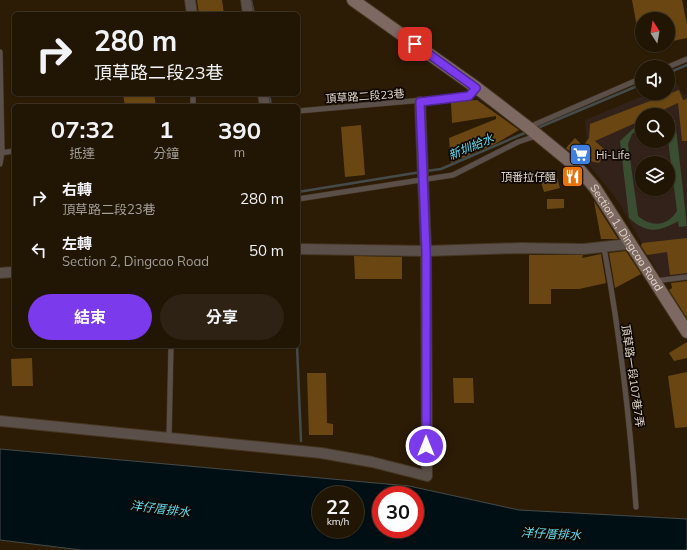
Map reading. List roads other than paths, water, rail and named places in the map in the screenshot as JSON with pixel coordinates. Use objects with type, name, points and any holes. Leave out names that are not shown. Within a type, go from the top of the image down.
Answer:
[{"type":"street","points":[[190,0],[192,12]]},
{"type":"street","points":[[246,0],[248,12]]},
{"type":"street","name":"Section 1, Dingcao Road","points":[[353,0],[476,88],[533,131],[579,169],[588,178],[629,244],[687,332]]},
{"type":"street","points":[[0,421],[321,453],[372,462],[426,476],[426,252],[420,102]]},
{"type":"street","points":[[300,248],[426,252],[604,248],[629,244]]},
{"type":"street","points":[[0,273],[12,272]]},
{"type":"lane","points":[[0,52],[0,164]]},
{"type":"lane","points":[[675,64],[687,59]]},
{"type":"lane","points":[[300,199],[424,181],[452,175],[518,142],[533,131],[635,81]]},
{"type":"lane","name":"頂草路二段23巷","points":[[300,111],[420,102],[469,96],[476,88]]},
{"type":"lane","points":[[1,153],[12,151]]},
{"type":"lane","name":"頂草路一段107巷7弄","points":[[604,248],[631,439],[636,507]]},
{"type":"lane","points":[[654,282],[687,278]]},
{"type":"lane","points":[[169,438],[171,348]]},
{"type":"water","name":"洋仔厝排水","points":[[0,449],[409,486],[372,486],[372,538],[424,538],[424,489],[519,510],[687,519],[687,550],[81,550],[0,540]]},
{"type":"waterway","points":[[251,0],[254,12]]},
{"type":"waterway","name":"新圳給水","points":[[675,70],[687,65]]},
{"type":"waterway","name":"新圳給水","points":[[535,129],[635,87]]},
{"type":"waterway","points":[[269,96],[271,104]]},
{"type":"waterway","name":"新圳給水","points":[[426,171],[441,169],[527,132]]},
{"type":"waterway","name":"新圳給水","points":[[300,192],[421,172]]},
{"type":"waterway","points":[[297,348],[301,441]]},
{"type":"place","name":"Hi-Life","points":[[580,155]]},
{"type":"place","name":"頂番拉仔麵","points":[[572,177]]}]
